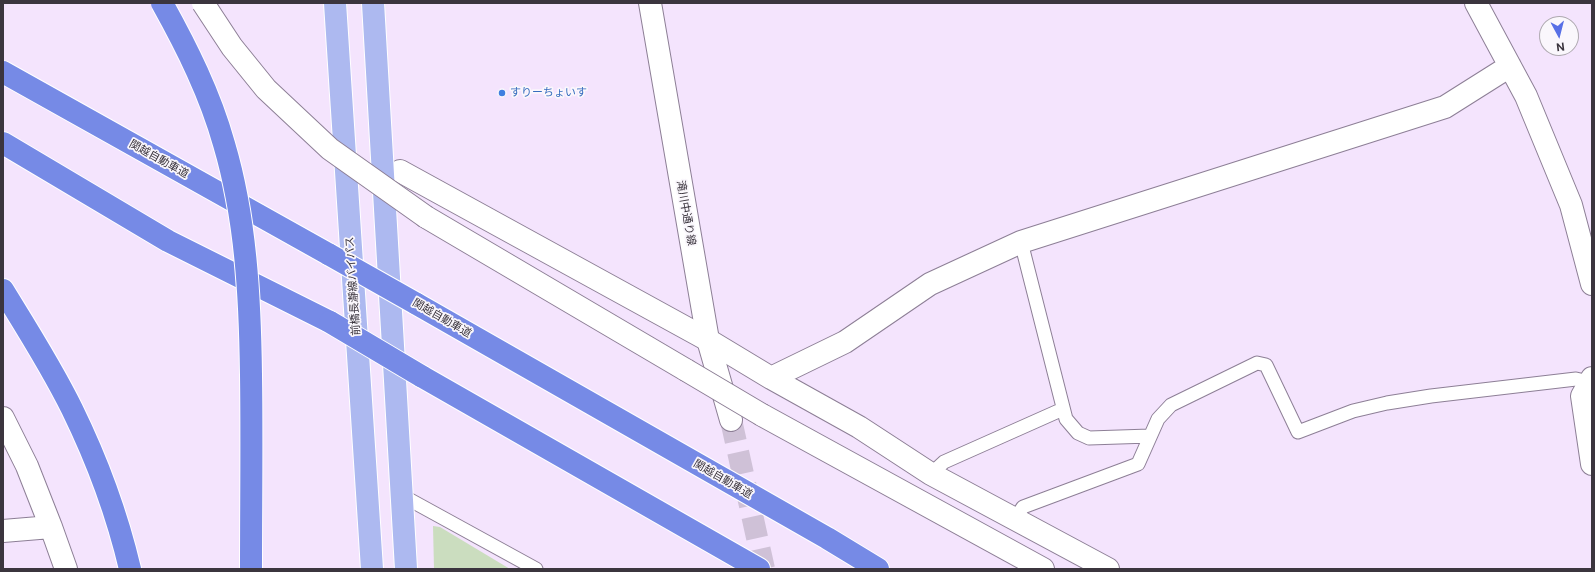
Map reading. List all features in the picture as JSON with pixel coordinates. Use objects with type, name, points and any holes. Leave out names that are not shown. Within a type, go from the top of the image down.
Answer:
[{"type":"highway","points":[[162,3],[182,38],[207,94],[224,144],[233,181],[243,240],[250,312],[252,429],[251,569]]},
{"type":"highway","name":"関越自動車道","points":[[3,72],[415,303],[878,569]]},
{"type":"highway","points":[[3,143],[168,241],[330,322],[421,376],[759,569]]},
{"type":"highway","points":[[3,290],[38,346],[72,409],[100,473],[122,535],[130,569]]},
{"type":"main road","name":"前橋長瀞線バイパス","points":[[334,3],[372,569]]},
{"type":"main road","points":[[373,3],[406,569]]},
{"type":"street","points":[[203,3],[232,47],[271,94],[330,149],[426,217],[762,414],[1043,569]]},
{"type":"street","name":"滝川中通り線","points":[[650,3],[708,340],[731,420]]},
{"type":"street","points":[[1476,3],[1526,96],[1571,205],[1592,284]]},
{"type":"street","points":[[771,378],[845,342],[930,284],[1021,242],[1445,107],[1510,66]]},
{"type":"street","points":[[400,170],[708,340],[859,428],[931,474],[1108,569]]},
{"type":"street","points":[[1591,380],[1582,396],[1592,464]]},
{"type":"street","points":[[3,418],[27,466],[66,569]]},
{"type":"street","points":[[3,531],[51,527]]},
{"type":"lane","points":[[1021,242],[1066,419],[1078,433],[1089,438],[1150,436]]},
{"type":"lane","points":[[1015,519],[1023,507],[1138,464],[1158,418],[1171,405],[1257,364],[1266,364],[1298,432],[1353,411],[1424,397],[1576,379],[1591,380]]},
{"type":"lane","points":[[931,474],[944,462],[1063,409]]},
{"type":"lane","points":[[402,495],[536,569]]},
{"type":"green space","points":[[433,526],[440,527],[510,569],[434,569]]},
{"type":"tunnel","points":[[731,420],[764,569]]},
{"type":"place","name":"すりーちょいす","points":[[502,93]]}]
